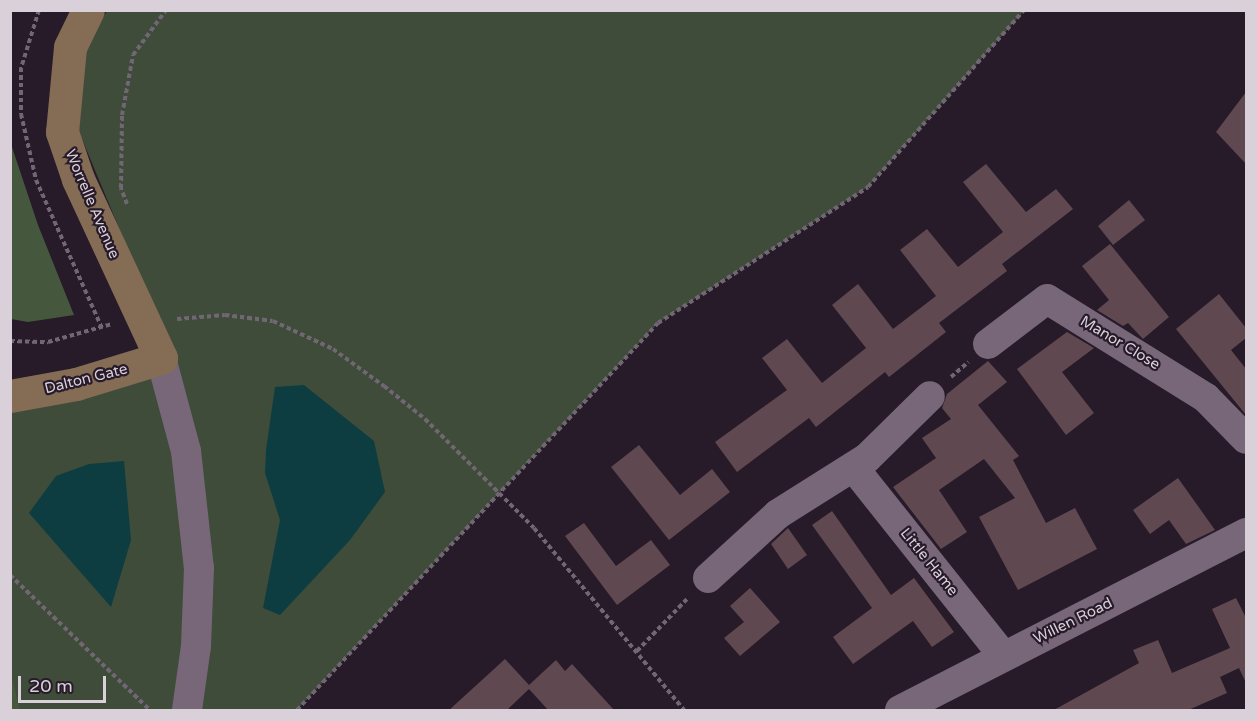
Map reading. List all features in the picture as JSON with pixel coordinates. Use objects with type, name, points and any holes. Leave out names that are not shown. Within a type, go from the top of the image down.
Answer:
[{"type":"street","name":"Worrelle Avenue","points":[[88,10],[70,47],[62,132],[78,179],[156,317],[161,358]]},
{"type":"street","name":"Manor Close","points":[[988,344],[1047,299],[1206,398],[1246,439]]},
{"type":"street","name":"Dalton Gate","points":[[16,392],[161,358]]},
{"type":"street","points":[[161,358],[186,451],[198,556],[196,646],[187,711]]},
{"type":"street","points":[[708,578],[778,514],[854,468],[930,396]]},
{"type":"street","name":"Little Hame","points":[[854,468],[1003,655]]},
{"type":"street","name":"Willen Road","points":[[900,711],[1003,655],[1246,532]]},
{"type":"path","points":[[297,711],[496,494],[658,323],[868,187],[1024,10]]},
{"type":"path","points":[[10,341],[48,342],[156,317],[225,315],[273,321],[333,349],[425,419],[496,494],[534,528],[582,593],[637,651],[684,711]]},
{"type":"path","points":[[930,396],[988,344]]},
{"type":"path","points":[[10,575],[150,711]]},
{"type":"path","points":[[637,651],[708,578]]},
{"type":"shaded area","points":[[107,11],[1024,11],[868,187],[658,323],[297,710],[11,710],[10,411],[176,365],[77,127],[86,43]]},
{"type":"shaded area","points":[[11,144],[38,225],[74,315],[28,322],[11,319]]},
{"type":"shaded area","points":[[304,385],[374,441],[385,492],[350,540],[280,615],[263,608],[280,520],[265,473],[266,450],[275,387]]},
{"type":"shaded area","points":[[124,461],[131,540],[111,607],[29,513],[56,476],[89,464]]},
{"type":"shaded area","points":[[11,674],[20,710],[11,710]]},
{"type":"building","points":[[1246,92],[1246,164],[1216,132]]},
{"type":"building","points":[[986,164],[1026,212],[1056,189],[1073,209],[1002,264],[1007,271],[939,323],[946,332],[889,377],[885,372],[816,427],[809,418],[737,472],[715,442],[787,390],[762,358],[787,339],[822,383],[866,348],[832,305],[858,284],[893,329],[936,296],[900,250],[927,229],[958,267],[1003,232],[963,182]]},
{"type":"building","points":[[1129,200],[1145,220],[1113,245],[1098,226]]},
{"type":"building","points":[[1110,244],[1169,317],[1143,339],[1128,323],[1123,326],[1097,310],[1109,300],[1082,266]]},
{"type":"building","points":[[1219,294],[1246,328],[1246,338],[1231,350],[1246,369],[1246,415],[1176,329]]},
{"type":"building","points":[[1067,332],[1094,348],[1062,372],[1094,413],[1066,435],[1017,369]]},
{"type":"building","points":[[988,361],[1007,382],[978,405],[1019,456],[1013,460],[1046,523],[1075,508],[1097,549],[1018,590],[979,517],[1015,498],[984,459],[939,490],[967,532],[941,549],[893,487],[936,458],[922,438],[951,419],[942,408],[947,394]]},
{"type":"building","points":[[639,445],[680,495],[712,469],[730,492],[669,540],[611,467]]},
{"type":"building","points":[[1178,478],[1215,530],[1186,544],[1169,520],[1150,534],[1133,510]]},
{"type":"building","points":[[832,511],[891,595],[914,578],[954,632],[932,647],[913,621],[853,664],[833,637],[872,608],[812,525]]},
{"type":"building","points":[[584,523],[616,566],[651,540],[670,565],[617,605],[565,536]]},
{"type":"building","points":[[788,528],[807,555],[788,569],[771,544]]},
{"type":"building","points":[[750,588],[780,622],[740,656],[724,638],[744,622],[730,606]]},
{"type":"building","points":[[1236,598],[1246,618],[1246,683],[1239,668],[1220,677],[1227,693],[1186,711],[1052,711],[1139,663],[1133,650],[1158,640],[1172,673],[1230,648],[1212,609]]},
{"type":"building","points":[[505,659],[529,685],[556,660],[565,671],[572,664],[615,711],[549,711],[529,689],[506,711],[448,711]]}]
